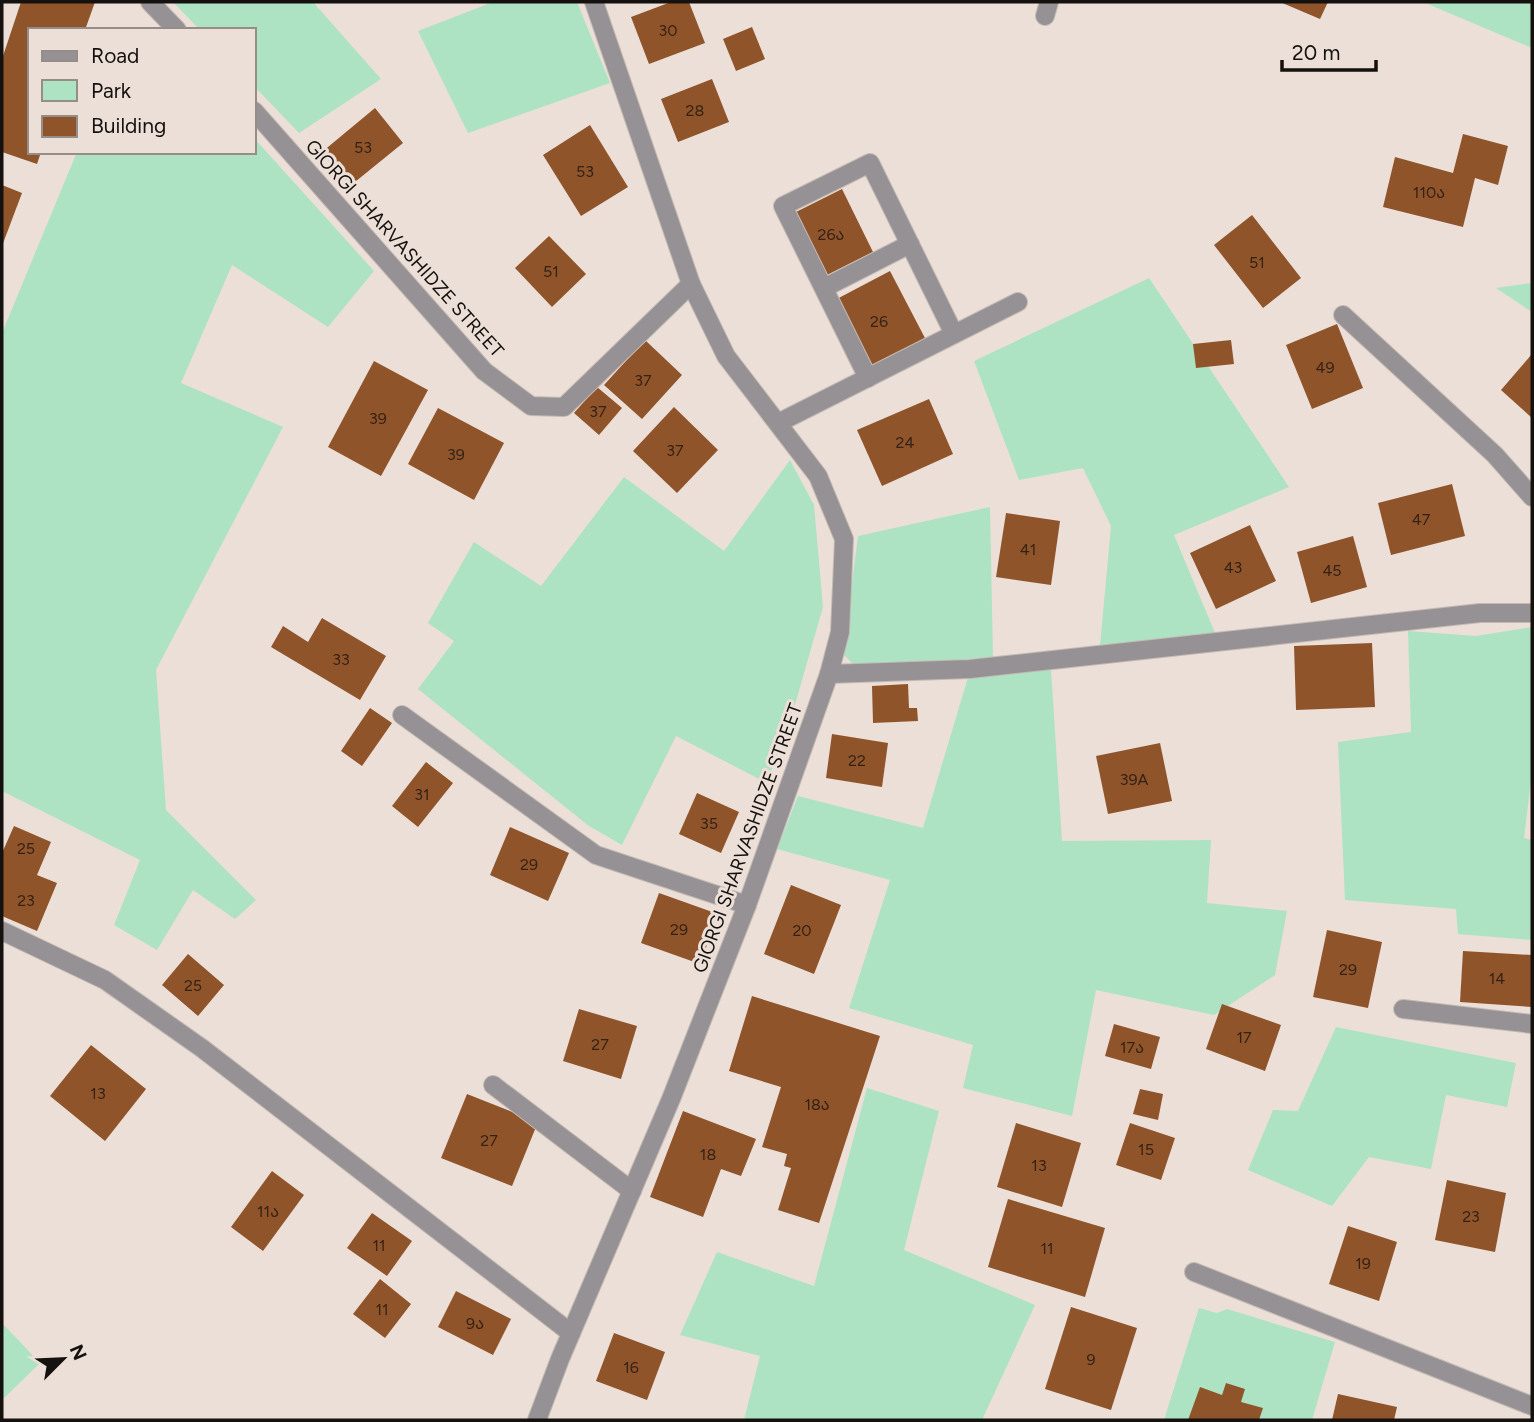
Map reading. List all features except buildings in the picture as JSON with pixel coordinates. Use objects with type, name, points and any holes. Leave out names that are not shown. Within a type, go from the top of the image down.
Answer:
[{"type":"street","points":[[150,2],[175,28]]},
{"type":"street","name":"GIORGI SHARVASHIDZE STREET","points":[[537,1420],[747,905],[829,674],[840,632],[844,539],[818,476],[726,356],[691,284],[594,2]]},
{"type":"street","name":"GIORGI SHARVASHIDZE STREET","points":[[256,113],[484,371],[531,407],[564,407],[691,284]]},
{"type":"street","points":[[868,378],[783,206],[870,163],[954,334]]},
{"type":"street","points":[[824,288],[910,244]]},
{"type":"street","points":[[778,424],[1017,302]]},
{"type":"street","points":[[1343,315],[1495,455],[1532,497]]},
{"type":"street","points":[[829,674],[970,669],[1480,613],[1532,613]]},
{"type":"street","points":[[402,715],[596,855],[747,905]]},
{"type":"street","points":[[2,931],[105,980],[181,1034],[571,1334]]},
{"type":"street","points":[[1403,1009],[1532,1024]]},
{"type":"street","points":[[493,1085],[632,1191]]},
{"type":"street","points":[[1194,1272],[1532,1406]]},
{"type":"green space","points":[[173,2],[313,2],[381,79],[299,133],[256,88],[256,28],[198,28]]},
{"type":"green space","points":[[493,2],[577,2],[610,83],[468,133],[418,31]]},
{"type":"green space","points":[[1423,2],[1532,2],[1532,48]]},
{"type":"green space","points":[[256,140],[374,271],[328,327],[232,265],[181,383],[283,427],[156,670],[166,810],[256,900],[235,919],[193,890],[157,950],[114,925],[140,860],[2,791],[2,333],[76,154],[256,154]]},
{"type":"green space","points":[[1149,278],[1289,487],[1174,535],[1215,633],[1100,646],[1111,526],[1083,468],[1019,480],[974,361]]},
{"type":"green space","points":[[1532,283],[1532,312],[1496,288]]},
{"type":"green space","points":[[790,460],[814,505],[823,607],[796,701],[767,783],[676,736],[622,845],[589,826],[418,689],[454,641],[428,623],[474,542],[541,586],[624,477],[724,551]]},
{"type":"green space","points":[[990,507],[993,657],[857,668],[843,654],[858,536]]},
{"type":"green space","points":[[1532,627],[1532,772],[1524,838],[1532,840],[1532,940],[1458,934],[1456,909],[1345,900],[1338,742],[1411,732],[1408,631],[1476,636]]},
{"type":"green space","points":[[1051,669],[1062,841],[1211,840],[1207,903],[1287,911],[1275,975],[1214,1015],[1096,990],[1072,1116],[963,1088],[973,1045],[849,1008],[890,880],[777,849],[798,796],[923,828],[969,674]]},
{"type":"green space","points":[[1336,1027],[1516,1063],[1507,1107],[1446,1095],[1431,1169],[1369,1157],[1332,1206],[1248,1170],[1273,1110],[1298,1111]]},
{"type":"green space","points":[[867,1088],[939,1111],[904,1250],[1035,1305],[982,1420],[744,1420],[760,1356],[680,1335],[717,1252],[814,1286]]},
{"type":"green space","points":[[1199,1308],[1217,1313],[1227,1309],[1335,1342],[1312,1420],[1164,1420]]},
{"type":"green space","points":[[2,1323],[40,1363],[2,1400]]}]
